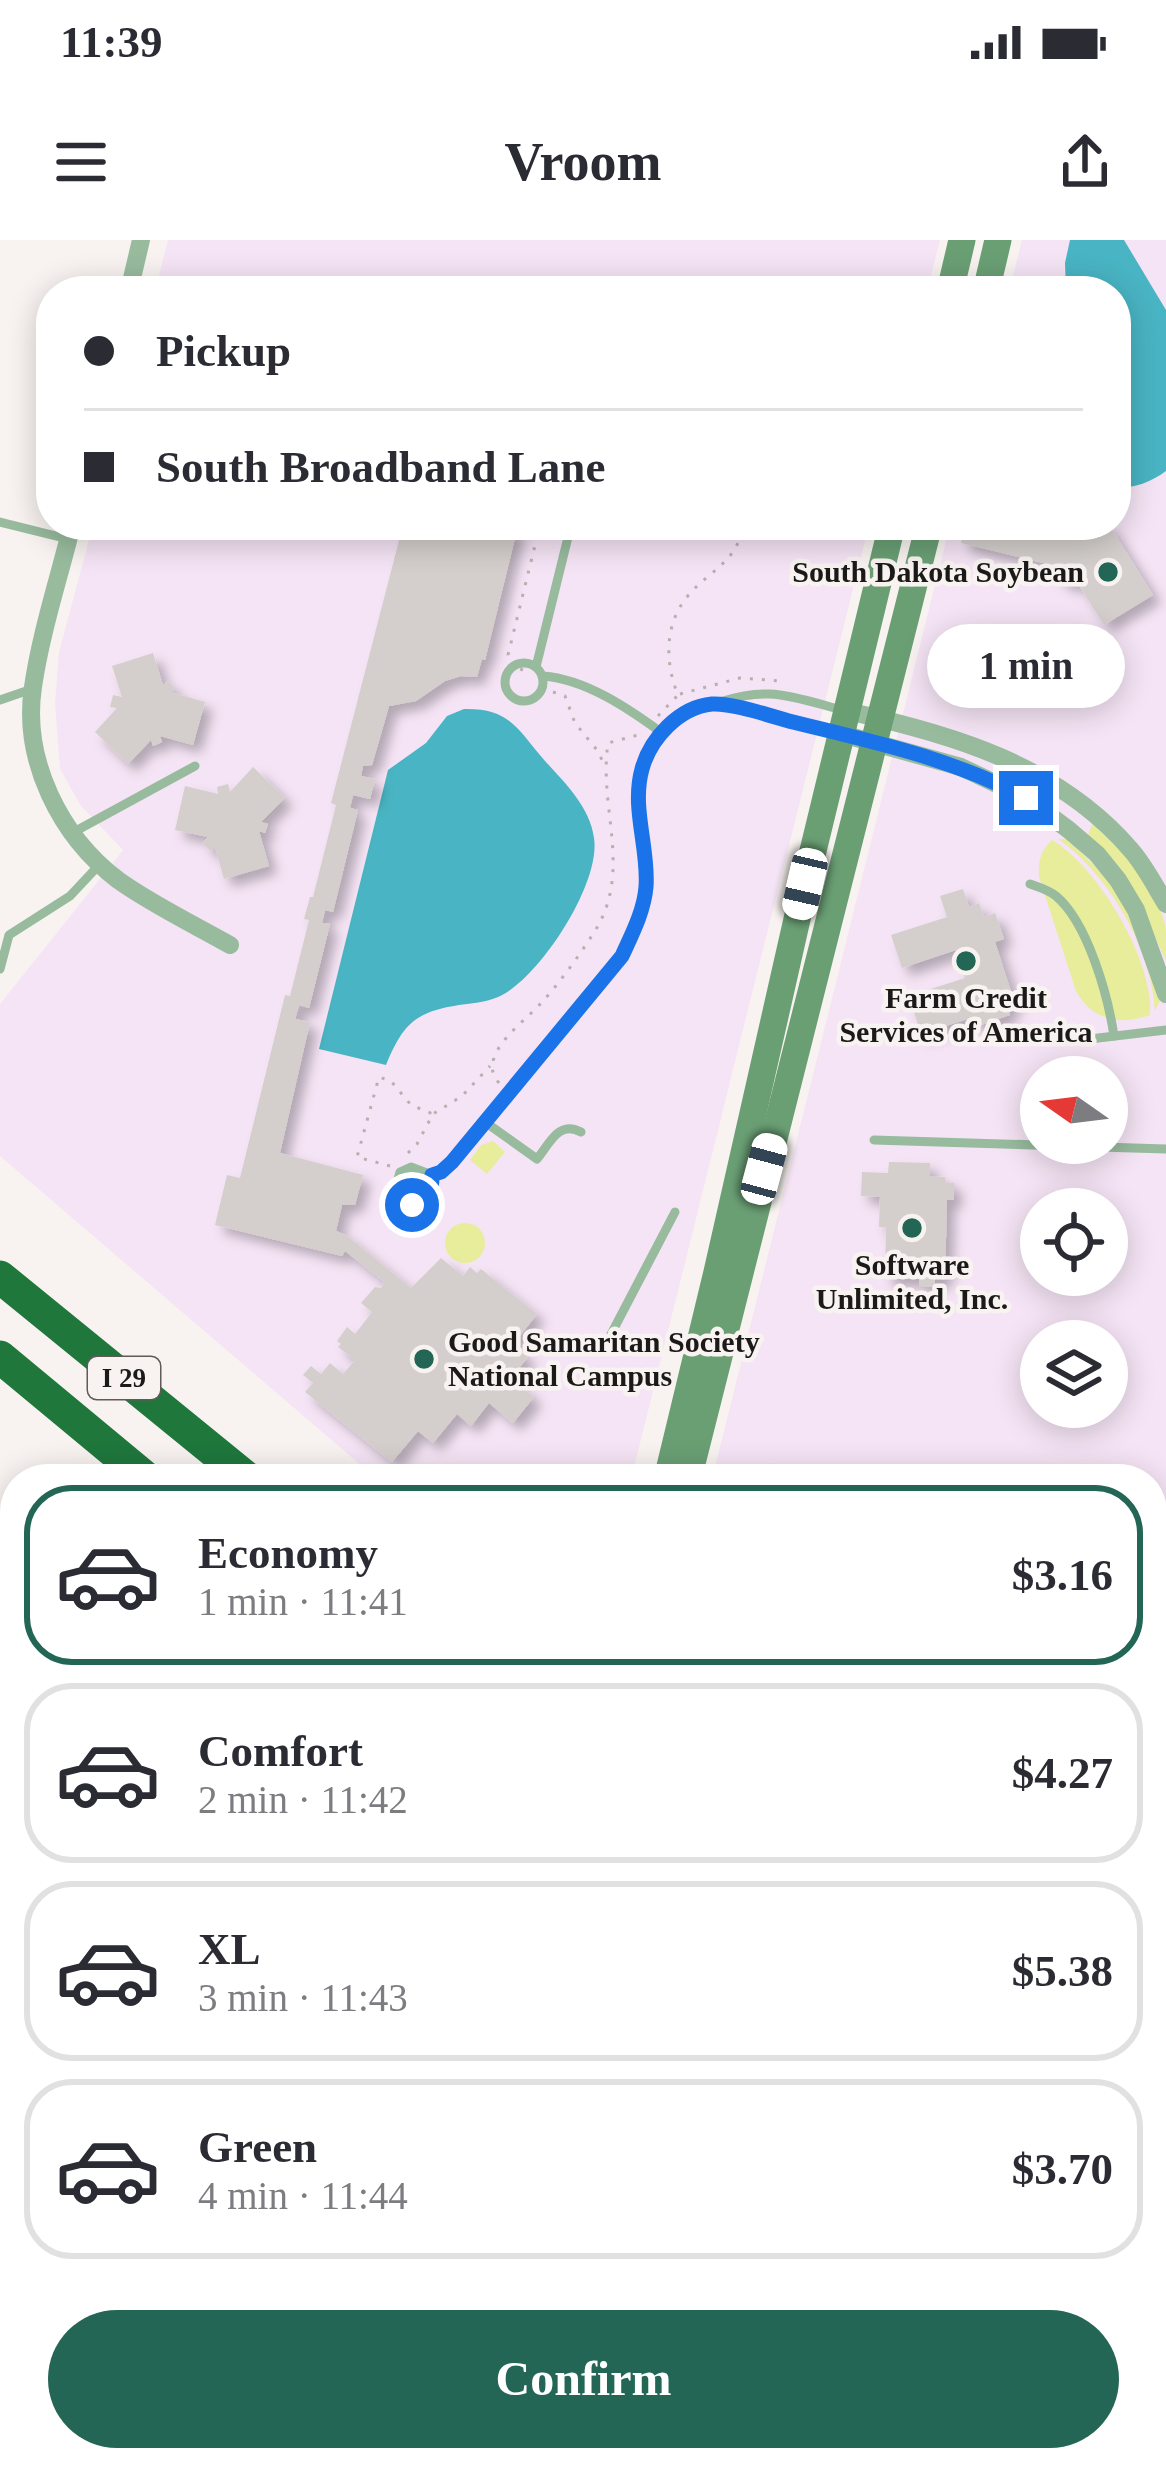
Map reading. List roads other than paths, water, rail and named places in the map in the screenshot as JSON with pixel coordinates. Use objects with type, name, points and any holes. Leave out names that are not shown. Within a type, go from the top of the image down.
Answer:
[{"type":"highway","name":"I 29","points":[[0,1277],[230,1464]]},
{"type":"highway","name":"I 29","points":[[0,1357],[129,1464]]},
{"type":"main road","points":[[954,276],[962,240]]},
{"type":"main road","points":[[990,276],[998,240]]},
{"type":"main road","points":[[671,1464],[888,540]]},
{"type":"main road","points":[[692,1464],[925,540]]},
{"type":"street","points":[[133,276],[141,240]]},
{"type":"street","points":[[68,540],[32,689],[32,727],[40,770],[58,812],[81,847],[138,892],[230,945]]},
{"type":"street","points":[[844,722],[967,742],[1037,773],[1120,838],[1166,904]]},
{"type":"street","points":[[879,730],[1026,798],[1083,842],[1118,880],[1136,910],[1166,994]]},
{"type":"lane","points":[[0,522],[36,527]]},
{"type":"lane","points":[[569,540],[539,671],[602,695],[662,733]]},
{"type":"lane","points":[[0,700],[32,689]]},
{"type":"lane","points":[[432,1175],[432,1192],[424,1202],[406,1204],[397,1196],[394,1183],[405,1168],[418,1167],[432,1175],[452,1162],[622,956],[646,888],[642,766],[662,733],[688,712],[745,694],[774,694],[844,722]]},
{"type":"lane","points":[[712,704],[844,722]]},
{"type":"lane","points":[[72,833],[195,766]]},
{"type":"lane","points":[[0,969],[9,935],[70,896],[100,864]]},
{"type":"lane","points":[[1030,884],[1059,898],[1078,928],[1108,998],[1114,1036]]},
{"type":"lane","points":[[1073,1041],[1166,1030]]},
{"type":"lane","points":[[485,1122],[537,1159],[561,1129],[571,1126],[581,1132]]},
{"type":"lane","points":[[874,1140],[1166,1149]]},
{"type":"lane","points":[[608,1340],[675,1211]]},
{"type":"water","points":[[1070,240],[1124,240],[1166,310],[1166,471],[1136,486],[1131,486],[1131,276],[1065,276]]},
{"type":"water","points":[[464,709],[492,712],[511,723],[582,806],[592,827],[594,857],[579,902],[551,947],[519,983],[493,999],[421,1016],[398,1039],[386,1065],[319,1049],[388,770],[426,743],[447,716]]},
{"type":"place","name":"South Dakota Soybean","points":[[1108,572]]},
{"type":"place","name":"Farm Credit Services of America","points":[[966,961]]},
{"type":"place","name":"Software Unlimited, Inc.","points":[[912,1228]]},
{"type":"place","name":"Good Samaritan Society National Campus","points":[[424,1359]]}]
